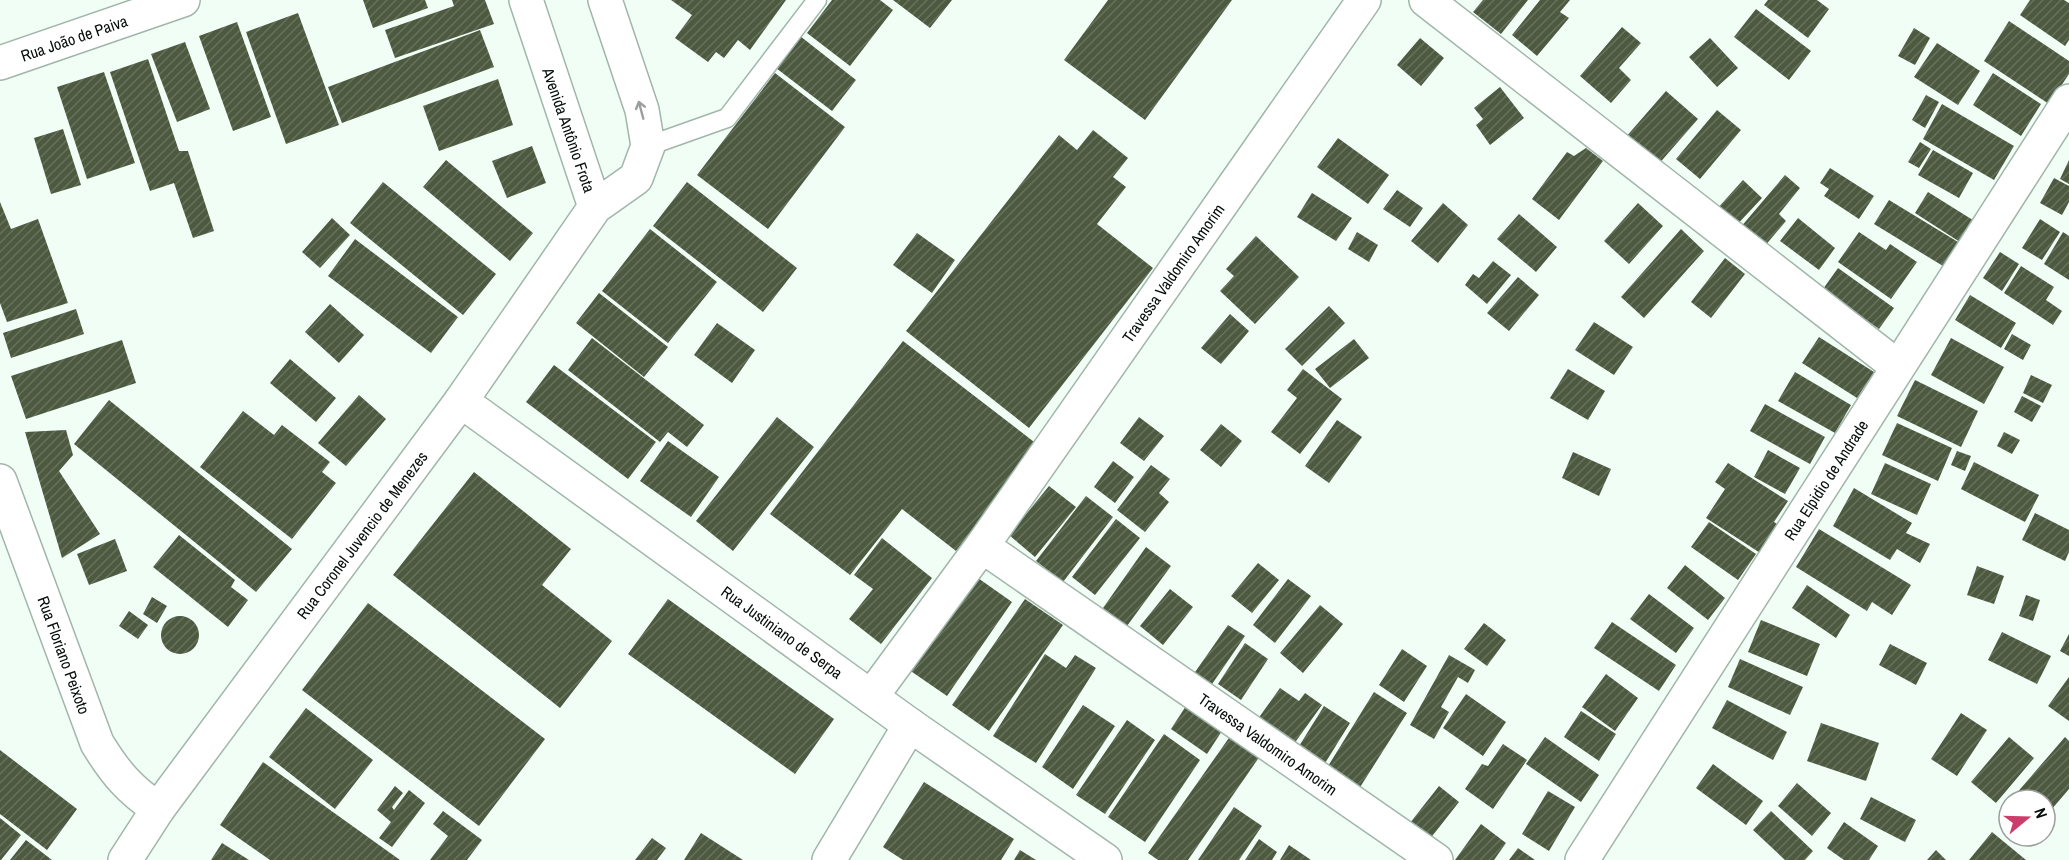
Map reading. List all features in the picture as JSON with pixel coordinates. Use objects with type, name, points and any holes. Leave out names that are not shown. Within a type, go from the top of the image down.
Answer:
[{"type":"street","name":"Rua João de Paiva","points":[[0,63],[183,0]]},
{"type":"street","name":"Avenida Antônio Frota","points":[[526,0],[595,207],[636,178],[648,146]]},
{"type":"street","points":[[605,0],[642,111],[648,146]]},
{"type":"street","name":"Travessa Valdomiro Amorim","points":[[872,697],[982,546],[1364,0]]},
{"type":"street","points":[[1426,0],[1898,367]]},
{"type":"street","name":"Rua Elpidio de Andrade","points":[[1582,860],[2069,101]]},
{"type":"street","name":"Rua Coronel Juvencio de Menezes","points":[[125,860],[158,809],[461,401],[595,207]]},
{"type":"street","name":"Rua Justiniano de Serpa","points":[[461,401],[910,725],[1105,860]]},
{"type":"street","name":"Rua Floriano Peixoto","points":[[0,481],[98,743],[111,766],[129,788],[158,809]]},
{"type":"street","name":"Travessa Valdomiro Amorim","points":[[982,546],[1436,860]]},
{"type":"street","points":[[829,860],[910,725]]},
{"type":"lane","points":[[648,146],[727,118],[817,0]]},
{"type":"building","points":[[363,0],[425,0],[428,8],[373,28]]},
{"type":"building","points":[[452,0],[485,0],[494,24],[395,58],[385,30],[454,6]]},
{"type":"building","points":[[671,0],[786,0],[750,50],[738,40],[724,58],[716,52],[708,62],[675,38],[692,15]]},
{"type":"building","points":[[832,0],[880,0],[893,10],[850,66],[807,33]]},
{"type":"building","points":[[893,0],[952,0],[930,28]]},
{"type":"building","points":[[1108,0],[1232,0],[1145,120],[1064,60]]},
{"type":"building","points":[[1483,0],[1528,0],[1501,34],[1473,12]]},
{"type":"building","points":[[1540,0],[1570,0],[1560,12],[1569,18],[1537,56],[1512,35]]},
{"type":"building","points":[[1768,0],[1817,0],[1829,9],[1808,38],[1764,5]]},
{"type":"building","points":[[2030,0],[2064,0],[2069,3],[2069,40],[2065,46],[2020,15]]},
{"type":"building","points":[[1756,9],[1811,51],[1789,80],[1734,37]]},
{"type":"building","points":[[298,13],[339,125],[286,144],[246,32]]},
{"type":"building","points":[[2009,21],[2069,61],[2069,74],[2049,104],[1984,61]]},
{"type":"building","points":[[237,22],[271,117],[233,131],[199,36]]},
{"type":"building","points":[[1622,27],[1641,43],[1619,68],[1631,80],[1611,103],[1580,76]]},
{"type":"building","points":[[1914,28],[1930,38],[1915,65],[1898,56]]},
{"type":"building","points":[[480,30],[494,67],[342,123],[328,87]]},
{"type":"building","points":[[800,36],[856,80],[832,111],[776,68]]},
{"type":"building","points":[[1420,38],[1444,58],[1421,86],[1397,65]]},
{"type":"building","points":[[1710,38],[1738,68],[1717,87],[1689,57]]},
{"type":"building","points":[[185,42],[210,109],[177,122],[151,54]]},
{"type":"building","points":[[1937,43],[1980,71],[1958,105],[1914,77]]},
{"type":"building","points":[[148,59],[179,151],[188,151],[214,231],[193,238],[174,183],[150,191],[110,72]]},
{"type":"building","points":[[104,72],[135,163],[87,179],[57,87]]},
{"type":"building","points":[[775,73],[845,127],[768,229],[697,175]]},
{"type":"building","points":[[1993,73],[2041,104],[2021,136],[1973,105]]},
{"type":"building","points":[[498,79],[513,125],[439,151],[423,106]]},
{"type":"building","points":[[1500,87],[1524,118],[1490,145],[1476,125],[1483,119],[1474,108]]},
{"type":"building","points":[[1666,91],[1698,119],[1657,166],[1625,138]]},
{"type":"building","points":[[1926,95],[1939,102],[1925,128],[1912,120]]},
{"type":"building","points":[[1942,104],[2014,146],[1994,180],[1923,139]]},
{"type":"building","points":[[1717,110],[1741,130],[1700,179],[1676,159]]},
{"type":"building","points":[[63,129],[81,185],[51,194],[34,138]]},
{"type":"building","points":[[1093,130],[1128,158],[1113,177],[1126,187],[1097,224],[1153,268],[1029,428],[906,331],[1059,135],[1077,150]]},
{"type":"building","points":[[1338,138],[1389,175],[1368,204],[1317,167]]},
{"type":"building","points":[[1920,142],[1931,149],[1919,168],[1908,162]]},
{"type":"building","points":[[532,146],[546,183],[507,198],[492,161]]},
{"type":"building","points":[[1586,148],[1603,161],[1559,220],[1532,199],[1567,152],[1574,156]]},
{"type":"building","points":[[1933,150],[1973,173],[1959,198],[1918,175]]},
{"type":"building","points":[[446,160],[533,233],[510,261],[423,187]]},
{"type":"building","points":[[2069,160],[2069,184],[2060,179]]},
{"type":"building","points":[[1830,168],[1874,196],[1859,219],[1824,196],[1829,189],[1820,183]]},
{"type":"building","points":[[1785,175],[1800,188],[1779,214],[1786,221],[1764,247],[1740,228]]},
{"type":"building","points":[[2054,178],[2069,186],[2069,202],[2062,215],[2040,203]]},
{"type":"building","points":[[1743,180],[1762,198],[1735,227],[1716,210]]},
{"type":"building","points":[[383,182],[496,274],[463,315],[350,223]]},
{"type":"building","points":[[687,182],[797,268],[763,312],[653,226]]},
{"type":"building","points":[[1397,190],[1423,208],[1410,227],[1383,209]]},
{"type":"building","points":[[1928,192],[1976,222],[1963,244],[1915,213]]},
{"type":"building","points":[[1312,193],[1352,218],[1336,241],[1297,217]]},
{"type":"building","points":[[1889,200],[1958,242],[1943,266],[1874,224]]},
{"type":"building","points":[[0,202],[11,229],[38,219],[68,303],[7,322],[0,303]]},
{"type":"building","points":[[1443,203],[1468,225],[1438,263],[1411,241]]},
{"type":"building","points":[[1638,203],[1663,226],[1629,264],[1604,241]]},
{"type":"building","points":[[1519,214],[1557,247],[1536,272],[1497,239]]},
{"type":"building","points":[[332,218],[350,235],[320,268],[302,252]]},
{"type":"building","points":[[1798,218],[1835,248],[1819,270],[1780,241]]},
{"type":"building","points":[[2040,219],[2060,232],[2042,260],[2022,248]]},
{"type":"building","points":[[650,229],[717,282],[668,343],[602,291]]},
{"type":"building","points":[[1681,229],[1704,251],[1644,318],[1621,297]]},
{"type":"building","points":[[1357,232],[1378,245],[1369,262],[1348,249]]},
{"type":"building","points":[[1859,232],[1886,250],[1890,244],[1917,262],[1891,299],[1838,262]]},
{"type":"building","points":[[2063,232],[2069,236],[2069,280],[2044,264]]},
{"type":"building","points":[[917,233],[955,260],[932,293],[893,265]]},
{"type":"building","points":[[1256,236],[1299,277],[1255,324],[1220,291],[1234,276],[1226,269]]},
{"type":"building","points":[[355,239],[458,317],[431,353],[328,276]]},
{"type":"building","points":[[2000,252],[2019,264],[2002,291],[1983,278]]},
{"type":"building","points":[[1725,258],[1745,274],[1711,318],[1691,302]]},
{"type":"building","points":[[1493,261],[1511,275],[1487,304],[1465,285],[1473,274],[1479,278]]},
{"type":"building","points":[[2021,266],[2054,287],[2046,300],[2062,311],[2053,325],[2004,293]]},
{"type":"building","points":[[1838,268],[1894,308],[1879,329],[1823,289]]},
{"type":"building","points":[[1518,277],[1539,295],[1509,331],[1487,313]]},
{"type":"building","points":[[599,293],[668,347],[644,377],[576,323]]},
{"type":"building","points":[[1970,295],[2016,323],[2001,348],[1955,320]]},
{"type":"building","points":[[330,304],[364,335],[339,363],[305,332]]},
{"type":"building","points":[[1329,306],[1345,323],[1302,366],[1285,349]]},
{"type":"building","points":[[76,309],[84,334],[11,358],[3,333]]},
{"type":"building","points":[[1230,314],[1249,331],[1221,364],[1201,348]]},
{"type":"building","points":[[1594,322],[1633,347],[1614,375],[1575,350]]},
{"type":"building","points":[[717,323],[755,350],[732,383],[694,355]]},
{"type":"building","points":[[2012,334],[2031,345],[2023,360],[2004,349]]},
{"type":"building","points":[[1819,337],[1874,372],[1857,398],[1802,363]]},
{"type":"building","points":[[592,338],[704,425],[687,447],[668,432],[660,442],[568,370]]},
{"type":"building","points":[[1951,338],[2004,367],[1984,404],[1931,375]]},
{"type":"building","points":[[1354,339],[1369,358],[1330,388],[1315,369]]},
{"type":"building","points":[[122,340],[136,383],[26,419],[11,376]]},
{"type":"building","points":[[903,341],[1038,445],[956,551],[902,509],[850,575],[770,514]]},
{"type":"building","points":[[290,359],[336,398],[316,422],[270,383]]},
{"type":"building","points":[[554,365],[656,442],[628,479],[526,402]]},
{"type":"building","points":[[1303,369],[1342,399],[1300,454],[1271,432],[1297,398],[1287,390]]},
{"type":"building","points":[[1568,369],[1605,391],[1588,420],[1550,398]]},
{"type":"building","points":[[1795,372],[1851,405],[1835,433],[1778,401]]},
{"type":"building","points":[[2031,375],[2052,385],[2043,403],[2023,393]]},
{"type":"building","points":[[1915,380],[1978,411],[1961,447],[1897,416]]},
{"type":"building","points":[[359,395],[386,419],[346,466],[318,443]]},
{"type":"building","points":[[2022,396],[2041,406],[2032,422],[2014,412]]},
{"type":"building","points":[[109,400],[292,549],[256,592],[74,444]]},
{"type":"building","points":[[1765,404],[1825,437],[1810,464],[1750,431]]},
{"type":"building","points":[[243,411],[274,435],[282,425],[330,462],[322,472],[336,483],[292,539],[200,467]]},
{"type":"building","points":[[777,417],[814,447],[733,551],[696,521]]},
{"type":"building","points":[[1139,417],[1164,436],[1144,461],[1120,443]]},
{"type":"building","points":[[1337,420],[1362,437],[1329,483],[1305,466]]},
{"type":"building","points":[[1897,423],[1952,448],[1938,481],[1882,455]]},
{"type":"building","points":[[1221,424],[1242,441],[1221,467],[1200,450]]},
{"type":"building","points":[[66,430],[73,455],[59,471],[100,534],[62,558],[25,432]]},
{"type":"building","points":[[2004,432],[2020,440],[2012,454],[1997,446]]},
{"type":"building","points":[[668,441],[719,477],[691,517],[640,481]]},
{"type":"building","points":[[1768,450],[1800,468],[1785,494],[1754,477]]},
{"type":"building","points":[[1957,451],[1971,456],[1965,471],[1951,465]]},
{"type":"building","points":[[1573,452],[1611,469],[1599,496],[1562,478]]},
{"type":"building","points":[[1113,461],[1134,477],[1115,503],[1094,487]]},
{"type":"building","points":[[1974,462],[2039,495],[2025,522],[1961,489]]},
{"type":"building","points":[[1728,463],[1788,501],[1774,522],[1786,530],[1768,558],[1706,518],[1725,489],[1715,482]]},
{"type":"building","points":[[1885,463],[1931,484],[1917,515],[1871,494]]},
{"type":"building","points":[[1151,465],[1170,479],[1159,493],[1169,502],[1145,532],[1117,510]]},
{"type":"building","points":[[474,472],[571,549],[542,585],[612,641],[560,708],[393,575]]},
{"type":"building","points":[[1049,486],[1076,507],[1035,557],[1009,535]]},
{"type":"building","points":[[1854,488],[1912,523],[1906,533],[1930,544],[1920,563],[1897,549],[1890,560],[1833,526]]},
{"type":"building","points":[[1086,496],[1113,517],[1063,582],[1036,561]]},
{"type":"building","points":[[2035,513],[2069,530],[2069,552],[2065,561],[2022,540]]},
{"type":"building","points":[[1116,519],[1140,538],[1095,595],[1072,577]]},
{"type":"building","points":[[1709,522],[1756,554],[1738,580],[1691,547]]},
{"type":"building","points":[[1819,529],[1911,585],[1892,615],[1872,602],[1867,611],[1796,567]]},
{"type":"building","points":[[179,535],[235,580],[231,587],[248,600],[228,627],[153,567]]},
{"type":"building","points":[[882,538],[932,578],[881,644],[849,619],[873,589],[854,575]]},
{"type":"building","points":[[115,539],[127,571],[89,585],[77,554]]},
{"type":"building","points":[[1146,547],[1171,566],[1127,626],[1103,608]]},
{"type":"building","points":[[1258,563],[1279,580],[1252,613],[1231,596]]},
{"type":"building","points":[[1685,565],[1725,598],[1708,620],[1667,588]]},
{"type":"building","points":[[1977,566],[2004,576],[1994,604],[1967,595]]},
{"type":"building","points":[[968,571],[1012,602],[947,696],[902,665]]},
{"type":"building","points":[[1288,579],[1311,596],[1275,643],[1253,625]]},
{"type":"building","points":[[1807,585],[1850,615],[1836,638],[1792,608]]},
{"type":"building","points":[[1170,589],[1193,607],[1163,645],[1140,626]]},
{"type":"building","points":[[1649,594],[1694,628],[1676,653],[1630,619]]},
{"type":"building","points":[[2026,595],[2040,600],[2033,621],[2019,616]]},
{"type":"building","points":[[152,597],[167,606],[157,623],[143,614]]},
{"type":"building","points":[[668,599],[834,719],[795,774],[628,654]]},
{"type":"building","points":[[1025,599],[1063,625],[989,731],[952,705]]},
{"type":"building","points":[[368,603],[545,739],[479,826],[302,690]]},
{"type":"building","points":[[1320,605],[1343,624],[1303,673],[1280,653]]},
{"type":"building","points":[[129,611],[148,625],[138,639],[119,626]]},
{"type":"building","points":[[180,616],[194,621],[199,635],[194,649],[180,654],[166,649],[161,635],[166,621]]},
{"type":"building","points":[[1761,620],[1820,644],[1807,676],[1748,652]]},
{"type":"building","points":[[1612,622],[1676,665],[1659,691],[1594,648]]},
{"type":"building","points":[[1484,623],[1506,640],[1487,666],[1464,649]]},
{"type":"building","points":[[1228,625],[1245,636],[1210,687],[1193,675]]},
{"type":"building","points":[[2002,632],[2051,656],[2037,684],[1988,660]]},
{"type":"building","points":[[2069,634],[2069,656],[2060,651]]},
{"type":"building","points":[[1245,643],[1268,659],[1241,700],[1218,684]]},
{"type":"building","points":[[1890,644],[1927,663],[1916,685],[1879,665]]},
{"type":"building","points":[[1402,649],[1427,666],[1404,702],[1379,685]]},
{"type":"building","points":[[1045,654],[1066,668],[1075,655],[1096,668],[1036,763],[993,736]]},
{"type":"building","points":[[1449,655],[1475,670],[1468,683],[1458,677],[1441,707],[1449,712],[1434,739],[1410,725]]},
{"type":"building","points":[[1740,659],[1803,687],[1790,715],[1728,687]]},
{"type":"building","points":[[1606,674],[1638,698],[1615,731],[1582,707]]},
{"type":"building","points":[[2069,677],[2069,721],[2048,706]]},
{"type":"building","points":[[1280,688],[1299,701],[1305,693],[1322,705],[1291,748],[1255,723]]},
{"type":"building","points":[[1374,692],[1407,713],[1357,792],[1325,771]]},
{"type":"building","points":[[1466,694],[1506,722],[1483,756],[1443,728]]},
{"type":"building","points":[[1727,700],[1787,732],[1773,760],[1712,728]]},
{"type":"building","points":[[1083,705],[1115,726],[1073,789],[1042,767]]},
{"type":"building","points":[[1186,706],[1222,731],[1207,754],[1171,729]]},
{"type":"building","points":[[1324,706],[1350,723],[1322,768],[1296,751]]},
{"type":"building","points":[[306,708],[373,760],[335,809],[269,757]]},
{"type":"building","points":[[1581,711],[1616,734],[1599,761],[1564,737]]},
{"type":"building","points":[[1961,713],[1987,730],[1957,776],[1931,759]]},
{"type":"building","points":[[1127,720],[1155,740],[1105,814],[1076,795]]},
{"type":"building","points":[[1821,723],[1879,743],[1866,781],[1807,761]]},
{"type":"building","points":[[1164,734],[1200,760],[1145,842],[1108,817]]},
{"type":"building","points":[[1231,735],[1260,756],[1188,860],[1158,860],[1148,853]]},
{"type":"building","points":[[1545,737],[1599,775],[1581,802],[1526,764]]},
{"type":"building","points":[[2009,737],[2034,758],[2009,788],[1997,788],[1996,803],[1971,782]]},
{"type":"building","points":[[2065,737],[2069,741],[2069,789],[2057,803],[2057,788],[2021,788]]},
{"type":"building","points":[[1503,744],[1527,760],[1493,809],[1465,789],[1482,764],[1488,766]]},
{"type":"building","points":[[0,750],[77,809],[47,850],[0,814]]},
{"type":"building","points":[[263,762],[400,860],[270,860],[220,825]]},
{"type":"building","points":[[1713,764],[1763,801],[1746,825],[1696,788]]},
{"type":"building","points":[[924,782],[1014,839],[1001,860],[903,860],[883,847]]},
{"type":"building","points":[[1797,783],[1831,813],[1812,836],[1778,806]]},
{"type":"building","points":[[395,786],[403,793],[392,807],[394,810],[409,790],[425,803],[392,847],[379,838],[391,822],[377,810]]},
{"type":"building","points":[[1439,786],[1459,802],[1426,844],[1406,828]]},
{"type":"building","points":[[1548,791],[1575,807],[1549,851],[1522,834]]},
{"type":"building","points":[[1871,797],[1916,820],[1905,842],[1860,819]]},
{"type":"building","points":[[1234,807],[1262,826],[1239,860],[1198,860]]},
{"type":"building","points":[[443,811],[482,840],[467,860],[430,860],[448,836],[433,824]]},
{"type":"building","points":[[1771,811],[1813,851],[1805,860],[1785,860],[1753,830]]},
{"type":"building","points":[[0,818],[21,835],[1,860],[0,860]]},
{"type":"building","points":[[1844,822],[1878,846],[1869,860],[1844,860],[1827,848]]},
{"type":"building","points":[[1481,824],[1506,843],[1494,860],[1455,860]]},
{"type":"building","points":[[1992,832],[1997,836],[1997,848],[2011,848],[2026,860],[1969,860]]},
{"type":"building","points":[[701,833],[743,860],[684,860]]},
{"type":"building","points":[[652,838],[666,848],[657,860],[635,860]]},
{"type":"building","points":[[1259,839],[1277,852],[1272,860],[1245,860]]},
{"type":"building","points":[[26,840],[52,860],[10,860]]},
{"type":"building","points":[[222,843],[249,860],[211,860]]},
{"type":"building","points":[[1289,845],[1311,860],[1280,860]]},
{"type":"building","points":[[1518,848],[1535,860],[1509,860]]},
{"type":"building","points":[[1020,850],[1036,860],[1014,860]]},
{"type":"building","points":[[1936,850],[1946,860],[1927,860]]}]
